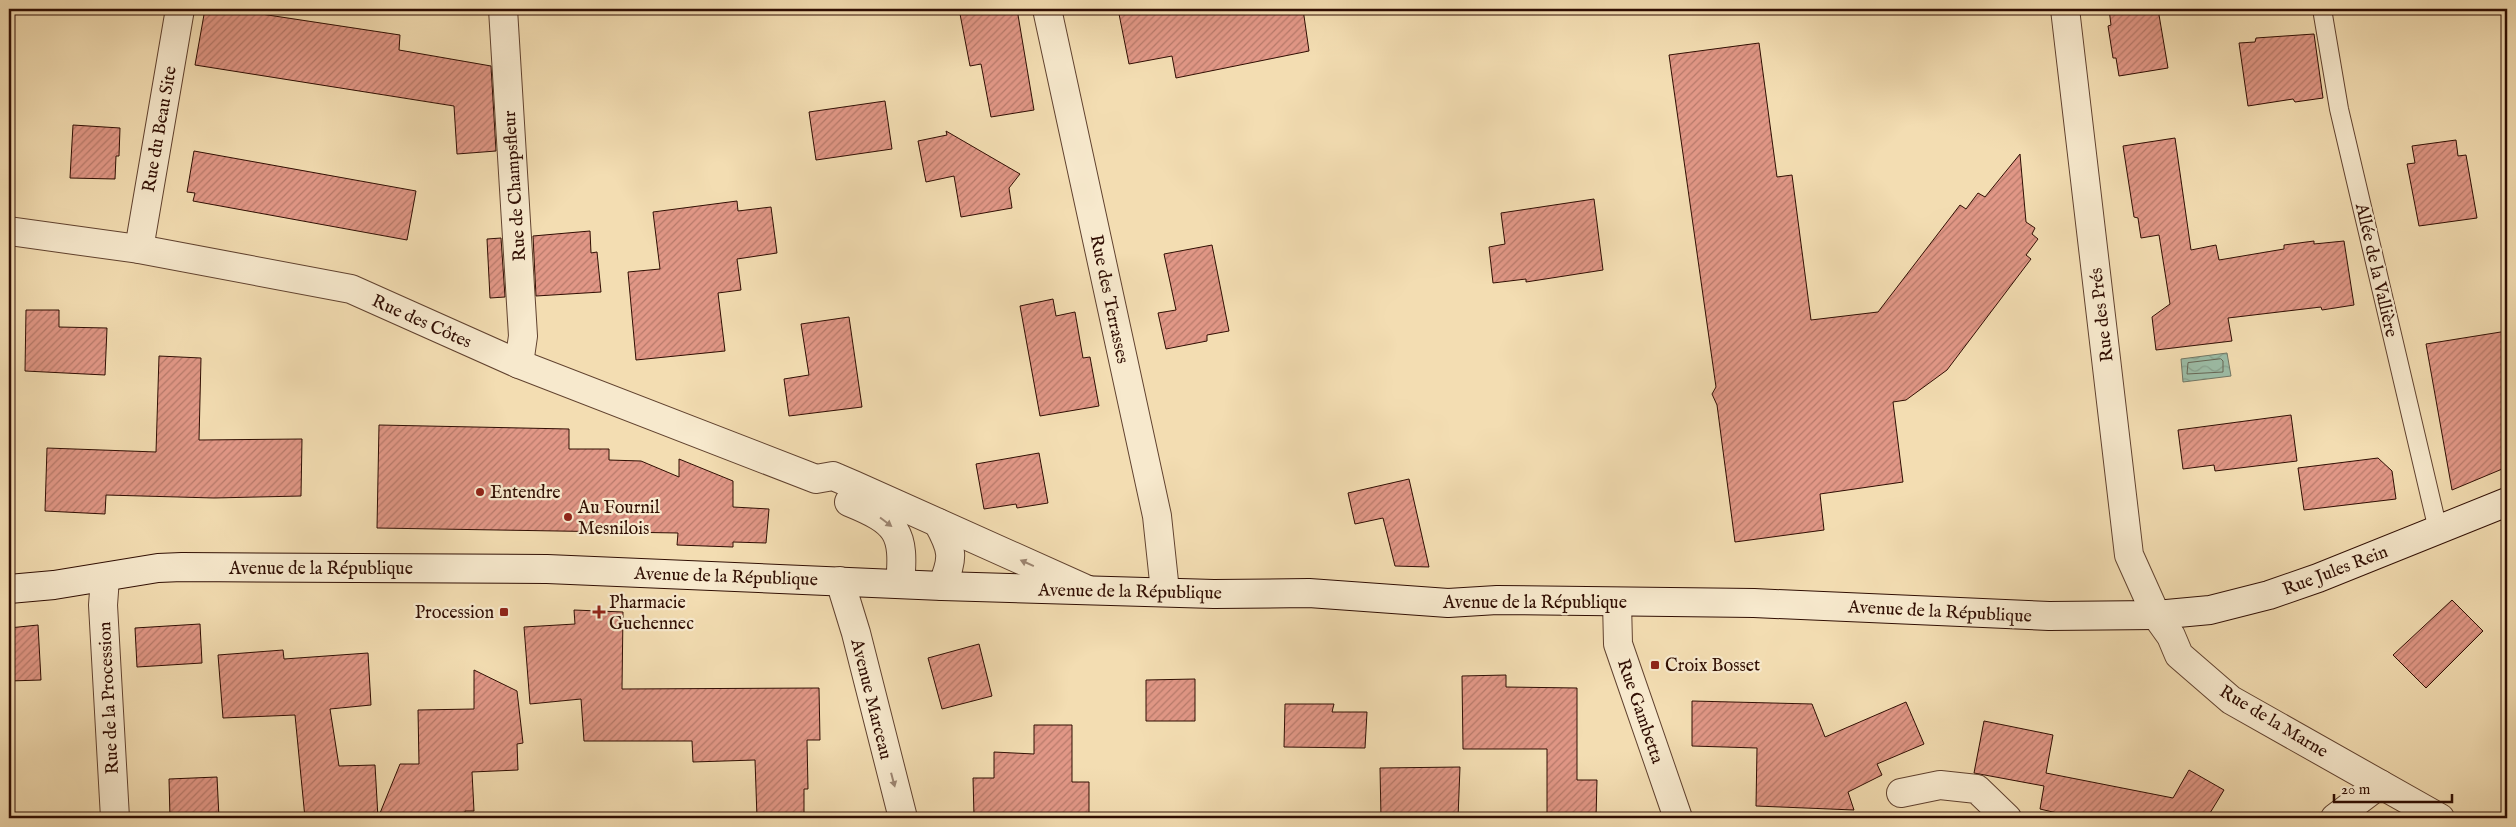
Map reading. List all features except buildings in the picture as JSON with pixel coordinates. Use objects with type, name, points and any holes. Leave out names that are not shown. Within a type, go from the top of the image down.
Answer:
[{"type":"street","name":"Rue du Beau Site","points":[[139,249],[180,9]]},
{"type":"street","name":"Rue de Champsfleur","points":[[502,9],[523,336],[519,364]]},
{"type":"street","name":"Rue des Terrasses","points":[[1047,9],[1157,516],[1165,591]]},
{"type":"street","name":"Rue des Prés","points":[[2065,9],[2129,555],[2156,615]]},
{"type":"street","name":"Rue des Côtes","points":[[9,231],[139,249],[351,289],[519,364],[816,479],[827,492],[870,511],[892,526],[901,543],[900,584]]},
{"type":"street","name":"Rue des Côtes","points":[[816,479],[833,476],[1088,590]]},
{"type":"street","name":"Rue Jules Rein","points":[[2156,615],[2210,610],[2268,595],[2318,578],[2507,502]]},
{"type":"street","points":[[938,523],[950,543],[952,562],[942,586]]},
{"type":"street","name":"Avenue de la République","points":[[9,589],[105,578],[158,568],[547,569],[942,586],[1165,591],[1214,594],[1309,593],[1448,603],[1497,600],[1754,602],[2049,616],[2156,615]]},
{"type":"street","name":"Rue de la Procession","points":[[105,578],[103,605],[115,818]]},
{"type":"street","name":"Avenue Marceau","points":[[840,581],[856,634],[903,818]]},
{"type":"street","name":"Rue Gambetta","points":[[1617,602],[1618,644],[1678,818]]},
{"type":"street","name":"Rue de la Marne","points":[[2156,615],[2171,636],[2179,654],[2231,700],[2440,818]]},
{"type":"street","points":[[2334,818],[2380,784]]},
{"type":"street","points":[[1901,794],[1940,785],[1977,789],[2006,818]]},
{"type":"lane","name":"Allée de la Vallière","points":[[2322,9],[2339,109],[2438,530]]},
{"type":"water","points":[[2227,353],[2231,376],[2183,382],[2181,359]]},
{"type":"place","name":"Entendre","points":[[480,492]]},
{"type":"place","name":"Au Fournil Mesnilois","points":[[568,517]]},
{"type":"place","name":"Procession","points":[[504,612]]},
{"type":"place","name":"Pharmacie Guehennec","points":[[599,612]]},
{"type":"place","name":"Croix Bosset","points":[[1655,665]]}]
